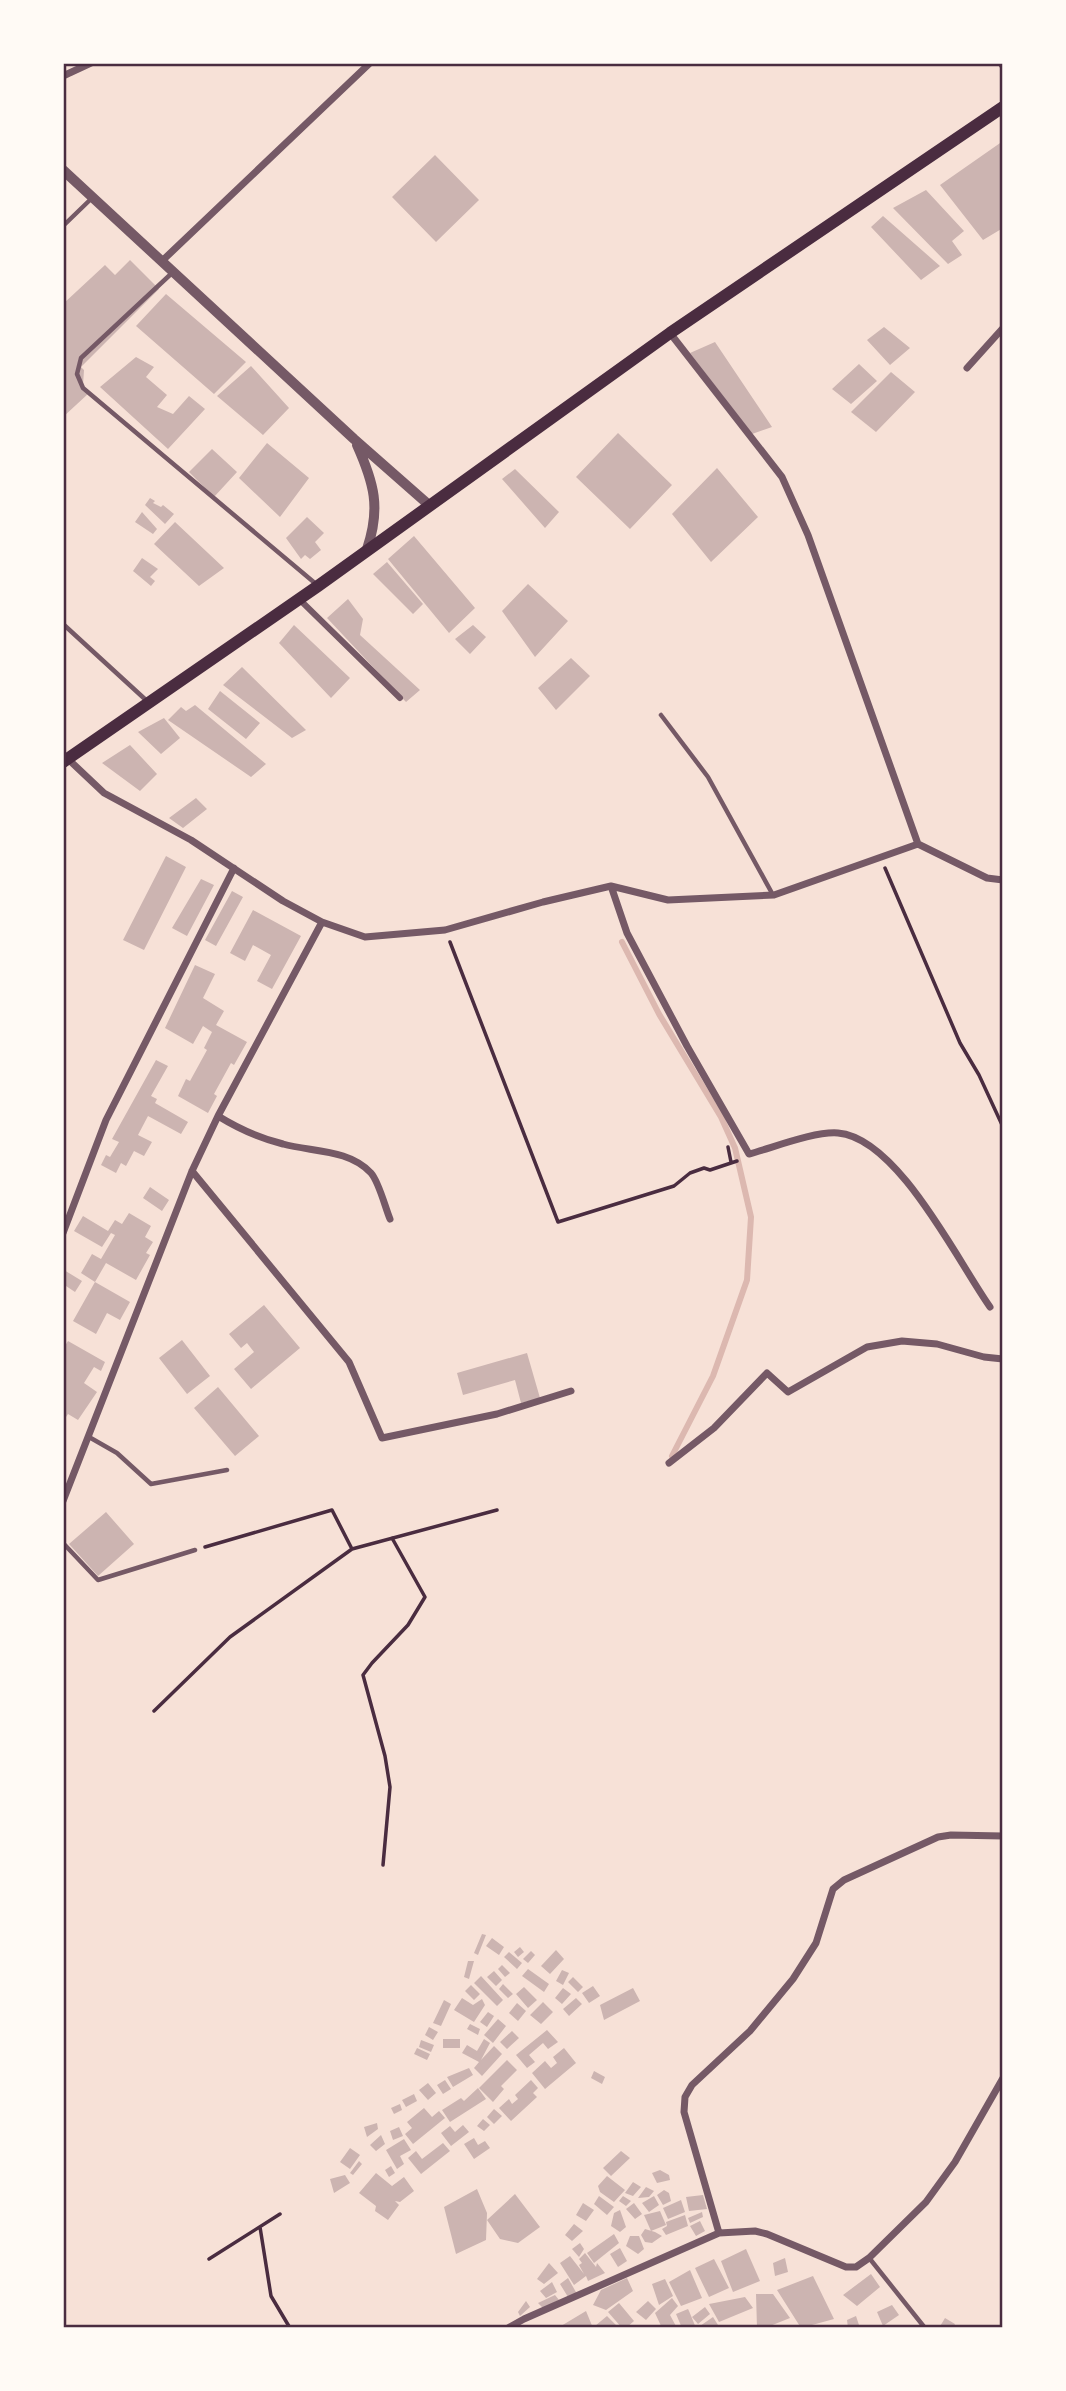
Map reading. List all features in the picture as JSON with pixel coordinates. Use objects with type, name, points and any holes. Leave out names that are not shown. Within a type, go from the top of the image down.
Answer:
[{"type":"main road","points":[[65,761],[318,586],[670,333],[1003,107]]},
{"type":"street","points":[[63,76],[91,63]]},
{"type":"street","points":[[162,261],[370,63]]},
{"type":"street","points":[[63,170],[429,505]]},
{"type":"street","points":[[967,368],[1003,328]]},
{"type":"street","points":[[670,333],[782,477],[808,535],[918,844],[987,878],[1003,880]]},
{"type":"street","points":[[354,439],[375,496],[375,522],[367,549]]},
{"type":"street","points":[[299,599],[400,698]]},
{"type":"street","points":[[65,761],[104,793],[191,840],[283,901],[321,922],[365,937],[445,930],[611,886],[668,900],[774,895],[918,844]]},
{"type":"street","points":[[63,1233],[106,1120],[234,868]]},
{"type":"street","points":[[611,886],[627,933],[749,1154],[808,1137],[838,1132],[859,1139],[888,1162],[919,1195],[989,1307]]},
{"type":"street","points":[[63,1501],[192,1171],[218,1116],[321,922]]},
{"type":"street","points":[[218,1116],[246,1133],[285,1145],[326,1151],[351,1159],[372,1174],[390,1219]]},
{"type":"street","points":[[192,1171],[349,1362],[382,1438],[497,1414],[571,1391]]},
{"type":"street","points":[[670,1462],[714,1428],[766,1373],[789,1392],[867,1347],[902,1340],[937,1344],[1003,1359]]},
{"type":"street","points":[[719,2232],[684,2112],[685,2097],[692,2085],[750,2031],[793,1979],[816,1943],[833,1889],[844,1880],[938,1837],[1003,1836]]},
{"type":"street","points":[[508,2328],[719,2232],[755,2231],[767,2234],[846,2267],[856,2267],[869,2258],[926,2202],[955,2162],[1003,2078]]},
{"type":"lane","points":[[63,226],[92,198]]},
{"type":"lane","points":[[173,272],[81,358],[77,374],[83,388],[318,586]]},
{"type":"lane","points":[[63,624],[149,702]]},
{"type":"lane","points":[[661,715],[708,777],[774,895]]},
{"type":"lane","points":[[87,1437],[117,1453],[151,1485],[228,1470]]},
{"type":"lane","points":[[63,1543],[99,1580],[195,1550]]},
{"type":"lane","points":[[869,2258],[925,2328]]},
{"type":"path","points":[[880,858],[960,1043],[979,1075],[1003,1127]]},
{"type":"path","points":[[445,930],[558,1222],[674,1185],[690,1173],[704,1168],[710,1170],[731,1162]]},
{"type":"path","points":[[195,1550],[332,1510],[352,1549]]},
{"type":"path","points":[[154,1711],[230,1637],[352,1549],[497,1510]]},
{"type":"path","points":[[383,1865],[390,1787],[386,1756],[363,1675],[367,1667],[408,1625],[425,1597],[393,1538]]},
{"type":"path","points":[[209,2259],[280,2214]]},
{"type":"path","points":[[260,2227],[271,2295],[289,2328]]},
{"type":"building","points":[[1003,141],[1003,228],[983,240],[940,185]]},
{"type":"building","points":[[435,155],[479,200],[436,242],[392,197]]},
{"type":"building","points":[[926,190],[964,231],[952,241],[962,255],[948,264],[893,208]]},
{"type":"building","points":[[883,216],[940,266],[921,280],[871,227]]},
{"type":"building","points":[[130,260],[159,289],[81,367],[84,370],[83,385],[89,393],[63,417],[63,304],[105,265],[115,275]]},
{"type":"building","points":[[166,294],[246,362],[214,394],[136,326]]},
{"type":"building","points":[[884,327],[910,348],[890,365],[867,340]]},
{"type":"building","points":[[715,342],[772,427],[752,434],[690,353]]},
{"type":"building","points":[[136,357],[154,367],[146,377],[167,395],[157,407],[173,414],[189,396],[205,409],[168,449],[100,387]]},
{"type":"building","points":[[859,364],[877,381],[851,404],[832,389]]},
{"type":"building","points":[[251,366],[289,408],[263,435],[217,396]]},
{"type":"building","points":[[891,372],[915,392],[876,432],[851,412]]},
{"type":"building","points":[[618,433],[672,485],[630,529],[576,477]]},
{"type":"building","points":[[267,443],[309,478],[280,517],[239,478]]},
{"type":"building","points":[[212,449],[237,472],[214,497],[189,472]]},
{"type":"building","points":[[717,468],[758,517],[711,562],[672,514]]},
{"type":"building","points":[[515,469],[559,512],[545,528],[502,479]]},
{"type":"building","points":[[150,498],[155,501],[153,503],[161,507],[163,505],[174,514],[165,524],[145,505]]},
{"type":"building","points":[[142,512],[157,529],[153,534],[135,522]]},
{"type":"building","points":[[307,517],[324,533],[315,542],[321,550],[310,559],[305,555],[301,559],[286,538]]},
{"type":"building","points":[[175,522],[224,568],[199,586],[154,544]]},
{"type":"building","points":[[414,536],[475,608],[449,633],[388,559]]},
{"type":"building","points":[[142,558],[158,569],[150,577],[155,581],[151,586],[133,571]]},
{"type":"building","points":[[387,562],[423,604],[413,614],[373,574]]},
{"type":"building","points":[[528,584],[568,621],[535,657],[502,611]]},
{"type":"building","points":[[348,599],[363,619],[360,635],[420,690],[406,702],[327,618]]},
{"type":"building","points":[[294,625],[350,678],[331,698],[279,643]]},
{"type":"building","points":[[473,625],[486,637],[470,654],[455,639]]},
{"type":"building","points":[[571,658],[590,676],[556,710],[538,688]]},
{"type":"building","points":[[242,667],[306,730],[292,738],[223,685]]},
{"type":"building","points":[[220,691],[260,723],[246,739],[208,709]]},
{"type":"building","points":[[195,705],[266,764],[251,777],[168,720],[181,707],[186,711]]},
{"type":"building","points":[[164,718],[180,738],[161,754],[138,732]]},
{"type":"building","points":[[130,745],[157,774],[140,791],[102,763]]},
{"type":"building","points":[[196,798],[207,809],[183,828],[169,818]]},
{"type":"building","points":[[166,856],[186,867],[144,950],[123,940]]},
{"type":"building","points":[[201,879],[214,885],[187,936],[172,928]]},
{"type":"building","points":[[232,891],[243,897],[216,946],[205,940]]},
{"type":"building","points":[[253,910],[301,936],[272,989],[257,981],[271,955],[253,945],[245,961],[230,953]]},
{"type":"building","points":[[195,965],[215,974],[203,998],[224,1011],[216,1025],[247,1042],[234,1065],[231,1063],[214,1094],[217,1096],[208,1113],[178,1096],[186,1079],[190,1081],[207,1050],[204,1048],[212,1032],[203,1026],[193,1044],[165,1028]]},
{"type":"building","points":[[156,1060],[168,1066],[151,1096],[157,1099],[155,1103],[188,1122],[181,1134],[148,1116],[138,1135],[152,1142],[144,1156],[134,1151],[126,1166],[121,1163],[116,1173],[101,1165],[106,1155],[110,1157],[119,1142],[112,1139]]},
{"type":"building","points":[[150,1187],[169,1200],[162,1211],[143,1198]]},
{"type":"building","points":[[129,1213],[151,1226],[145,1237],[153,1242],[146,1253],[150,1255],[136,1280],[106,1263],[95,1282],[81,1273],[92,1254],[101,1259],[115,1235],[111,1233],[102,1247],[74,1231],[83,1216],[108,1231],[115,1220],[122,1224]]},
{"type":"building","points":[[64,1270],[82,1281],[75,1292],[63,1284]]},
{"type":"building","points":[[95,1282],[130,1302],[120,1320],[107,1313],[96,1334],[73,1321]]},
{"type":"building","points":[[264,1305],[300,1348],[251,1389],[234,1369],[254,1352],[247,1343],[241,1348],[229,1334]]},
{"type":"building","points":[[182,1340],[210,1376],[187,1394],[159,1358]]},
{"type":"building","points":[[68,1341],[105,1362],[101,1371],[94,1367],[84,1383],[97,1392],[78,1420],[68,1414],[63,1416],[63,1349]]},
{"type":"building","points":[[527,1353],[540,1398],[521,1403],[515,1380],[463,1395],[457,1373]]},
{"type":"building","points":[[218,1387],[259,1436],[235,1456],[194,1408]]},
{"type":"building","points":[[106,1512],[134,1544],[98,1576],[69,1544]]},
{"type":"building","points":[[482,1934],[486,1935],[478,1955],[474,1953]]},
{"type":"building","points":[[492,1938],[504,1947],[499,1955],[486,1946]]},
{"type":"building","points":[[520,1947],[524,1952],[518,1957],[514,1952]]},
{"type":"building","points":[[556,1950],[564,1959],[550,1974],[541,1966]]},
{"type":"building","points":[[531,1951],[535,1955],[528,1963],[523,1959]]},
{"type":"building","points":[[509,1952],[522,1963],[517,1969],[504,1957]]},
{"type":"building","points":[[468,1961],[474,1961],[469,1979],[464,1977]]},
{"type":"building","points":[[502,1965],[510,1973],[505,1977],[498,1969]]},
{"type":"building","points":[[528,1969],[549,1984],[544,1992],[522,1976]]},
{"type":"building","points":[[562,1970],[569,1973],[563,1985],[556,1981]]},
{"type":"building","points":[[494,1971],[502,1980],[496,1986],[487,1977]]},
{"type":"building","points":[[481,1976],[503,2000],[497,2006],[474,1983]]},
{"type":"building","points":[[573,1977],[583,1987],[578,1992],[568,1982]]},
{"type":"building","points":[[503,1984],[513,1994],[508,1998],[499,1989]]},
{"type":"building","points":[[471,1985],[480,1994],[474,2000],[465,1991]]},
{"type":"building","points":[[593,1986],[600,1996],[589,2003],[582,1993]]},
{"type":"building","points":[[524,1987],[537,2000],[528,2008],[516,1994]]},
{"type":"building","points":[[563,1988],[571,1994],[562,2004],[555,1998]]},
{"type":"building","points":[[633,1988],[640,2001],[604,2020],[600,2005]]},
{"type":"building","points":[[462,1998],[473,2005],[482,1999],[485,2005],[474,2022],[454,2010]]},
{"type":"building","points":[[576,1998],[582,2004],[569,2016],[563,2009]]},
{"type":"building","points":[[444,2000],[451,2004],[441,2026],[433,2023]]},
{"type":"building","points":[[543,2002],[553,2012],[541,2024],[530,2015]]},
{"type":"building","points":[[517,2003],[526,2011],[518,2021],[509,2013]]},
{"type":"building","points":[[488,2012],[494,2016],[487,2027],[480,2022]]},
{"type":"building","points":[[498,2019],[506,2026],[493,2043],[484,2035]]},
{"type":"building","points":[[470,2024],[480,2029],[478,2035],[467,2029]]},
{"type":"building","points":[[429,2027],[438,2032],[433,2040],[425,2035]]},
{"type":"building","points":[[547,2030],[558,2042],[548,2049],[543,2043],[529,2055],[535,2062],[527,2068],[516,2055]]},
{"type":"building","points":[[512,2031],[519,2038],[507,2049],[500,2042]]},
{"type":"building","points":[[443,2039],[460,2039],[460,2048],[443,2048]]},
{"type":"building","points":[[484,2039],[490,2043],[481,2060],[494,2046],[502,2054],[482,2076],[474,2068],[479,2062],[462,2053],[467,2045],[477,2051]]},
{"type":"building","points":[[421,2040],[434,2045],[431,2052],[419,2047]]},
{"type":"building","points":[[417,2048],[430,2054],[427,2060],[414,2054]]},
{"type":"building","points":[[564,2048],[576,2063],[545,2089],[532,2073],[545,2061],[551,2068],[557,2063],[553,2057]]},
{"type":"building","points":[[507,2060],[517,2070],[501,2086],[504,2089],[493,2102],[479,2088]]},
{"type":"building","points":[[469,2068],[473,2075],[453,2087],[447,2077]]},
{"type":"building","points":[[594,2071],[605,2077],[602,2084],[591,2078]]},
{"type":"building","points":[[445,2080],[451,2089],[443,2094],[437,2085]]},
{"type":"building","points":[[531,2080],[538,2088],[533,2093],[537,2097],[511,2121],[499,2108],[509,2099],[512,2104],[518,2099],[515,2095]]},
{"type":"building","points":[[428,2083],[436,2093],[428,2100],[419,2090]]},
{"type":"building","points":[[478,2088],[486,2099],[450,2122],[442,2110],[461,2098],[464,2101]]},
{"type":"building","points":[[414,2094],[417,2101],[406,2107],[402,2100]]},
{"type":"building","points":[[400,2104],[402,2110],[394,2114],[391,2108]]},
{"type":"building","points":[[424,2108],[432,2117],[439,2111],[445,2118],[413,2144],[405,2134],[412,2128],[407,2122]]},
{"type":"building","points":[[494,2109],[502,2116],[494,2124],[487,2117]]},
{"type":"building","points":[[483,2119],[490,2125],[484,2131],[477,2126]]},
{"type":"building","points":[[377,2123],[378,2129],[367,2137],[364,2127]]},
{"type":"building","points":[[463,2125],[469,2132],[451,2146],[441,2133],[450,2126],[455,2132]]},
{"type":"building","points":[[399,2127],[403,2136],[393,2140],[390,2131]]},
{"type":"building","points":[[381,2135],[385,2144],[376,2151],[370,2145]]},
{"type":"building","points":[[474,2138],[478,2145],[485,2141],[490,2148],[474,2159],[464,2144]]},
{"type":"building","points":[[404,2139],[411,2150],[400,2156],[404,2164],[397,2169],[386,2150]]},
{"type":"building","points":[[443,2143],[450,2151],[421,2174],[408,2158],[416,2151],[422,2159]]},
{"type":"building","points":[[350,2148],[360,2155],[350,2169],[340,2162]]},
{"type":"building","points":[[621,2151],[630,2158],[611,2176],[603,2168]]},
{"type":"building","points":[[359,2161],[362,2164],[353,2175],[350,2173]]},
{"type":"building","points":[[391,2166],[395,2173],[389,2177],[385,2170]]},
{"type":"building","points":[[660,2170],[669,2175],[670,2180],[657,2183],[652,2173]]},
{"type":"building","points":[[376,2173],[392,2186],[404,2177],[414,2191],[400,2202],[395,2201],[399,2205],[388,2220],[375,2211],[376,2206],[359,2193]]},
{"type":"building","points":[[345,2175],[350,2183],[334,2193],[330,2179]]},
{"type":"building","points":[[607,2176],[625,2190],[614,2202],[600,2192],[598,2186]]},
{"type":"building","points":[[633,2182],[641,2187],[633,2196],[625,2193]]},
{"type":"building","points":[[646,2187],[654,2191],[649,2197],[638,2198]]},
{"type":"building","points":[[477,2189],[487,2213],[486,2240],[456,2254],[444,2207]]},
{"type":"building","points":[[664,2190],[669,2193],[671,2201],[663,2205],[657,2195]]},
{"type":"building","points":[[515,2194],[540,2227],[518,2243],[500,2239],[487,2220]]},
{"type":"building","points":[[703,2195],[707,2209],[689,2211],[686,2197]]},
{"type":"building","points":[[599,2196],[614,2207],[607,2215],[594,2204]]},
{"type":"building","points":[[623,2196],[631,2201],[626,2206],[619,2201]]},
{"type":"building","points":[[654,2196],[659,2205],[649,2212],[642,2203]]},
{"type":"building","points":[[681,2200],[685,2212],[668,2219],[663,2208]]},
{"type":"building","points":[[583,2203],[594,2210],[586,2221],[576,2215]]},
{"type":"building","points":[[634,2203],[642,2214],[635,2219],[626,2209]]},
{"type":"building","points":[[620,2210],[626,2227],[620,2232],[611,2226],[614,2213]]},
{"type":"building","points":[[660,2211],[666,2225],[651,2231],[644,2215]]},
{"type":"building","points":[[702,2212],[703,2217],[690,2223],[688,2218]]},
{"type":"building","points":[[685,2215],[688,2226],[666,2235],[662,2229],[667,2226],[666,2222]]},
{"type":"building","points":[[700,2221],[705,2231],[696,2236],[690,2226]]},
{"type":"building","points":[[574,2224],[583,2231],[572,2241],[565,2235]]},
{"type":"building","points":[[645,2229],[662,2236],[652,2243],[645,2242],[641,2235]]},
{"type":"building","points":[[614,2234],[619,2243],[594,2263],[587,2253]]},
{"type":"building","points":[[630,2236],[639,2236],[644,2249],[638,2254],[626,2246]]},
{"type":"building","points":[[580,2243],[584,2249],[579,2257],[572,2249]]},
{"type":"building","points":[[620,2248],[627,2261],[618,2267],[610,2254]]},
{"type":"building","points":[[746,2249],[760,2281],[733,2292],[721,2261]]},
{"type":"building","points":[[585,2253],[596,2267],[597,2263],[605,2273],[588,2281],[586,2276],[574,2285],[560,2263],[570,2256],[584,2274],[579,2259]]},
{"type":"building","points":[[785,2258],[788,2272],[775,2276],[773,2263]]},
{"type":"building","points":[[714,2259],[729,2288],[709,2297],[695,2268]]},
{"type":"building","points":[[549,2263],[558,2273],[544,2284],[537,2279]]},
{"type":"building","points":[[690,2270],[702,2298],[681,2306],[669,2282]]},
{"type":"building","points":[[871,2274],[880,2287],[857,2306],[843,2295]]},
{"type":"building","points":[[813,2276],[834,2319],[801,2328],[777,2290]]},
{"type":"building","points":[[568,2278],[577,2294],[568,2297],[560,2284]]},
{"type":"building","points":[[627,2278],[633,2291],[606,2310],[593,2305],[601,2290]]},
{"type":"building","points":[[665,2279],[673,2296],[659,2305],[652,2284]]},
{"type":"building","points":[[552,2282],[557,2292],[546,2298],[540,2291]]},
{"type":"building","points":[[756,2294],[773,2294],[790,2318],[765,2328],[757,2328]]},
{"type":"building","points":[[555,2295],[559,2300],[543,2308],[538,2303]]},
{"type":"building","points":[[745,2297],[753,2308],[719,2322],[709,2304]]},
{"type":"building","points":[[672,2298],[678,2306],[670,2315],[677,2328],[662,2328],[655,2313]]},
{"type":"building","points":[[526,2301],[530,2307],[520,2316],[518,2312]]},
{"type":"building","points":[[648,2301],[656,2309],[646,2320],[636,2312]]},
{"type":"building","points":[[619,2303],[634,2321],[626,2328],[622,2328],[608,2312]]},
{"type":"building","points":[[892,2305],[899,2315],[883,2326],[877,2312]]},
{"type":"building","points":[[705,2307],[710,2314],[698,2324],[692,2317]]},
{"type":"building","points":[[688,2309],[696,2328],[682,2328],[676,2314]]},
{"type":"building","points":[[586,2311],[593,2328],[561,2326]]},
{"type":"building","points":[[607,2316],[619,2328],[595,2326]]},
{"type":"building","points":[[856,2316],[860,2328],[848,2328],[847,2320]]},
{"type":"building","points":[[713,2317],[718,2325],[714,2328],[701,2328],[700,2326]]},
{"type":"building","points":[[945,2318],[955,2324],[953,2328],[939,2328]]},
{"type":"waterway","points":[[622,942],[659,1014],[721,1117],[735,1148],[751,1217],[747,1280],[713,1376],[672,1456]]}]
